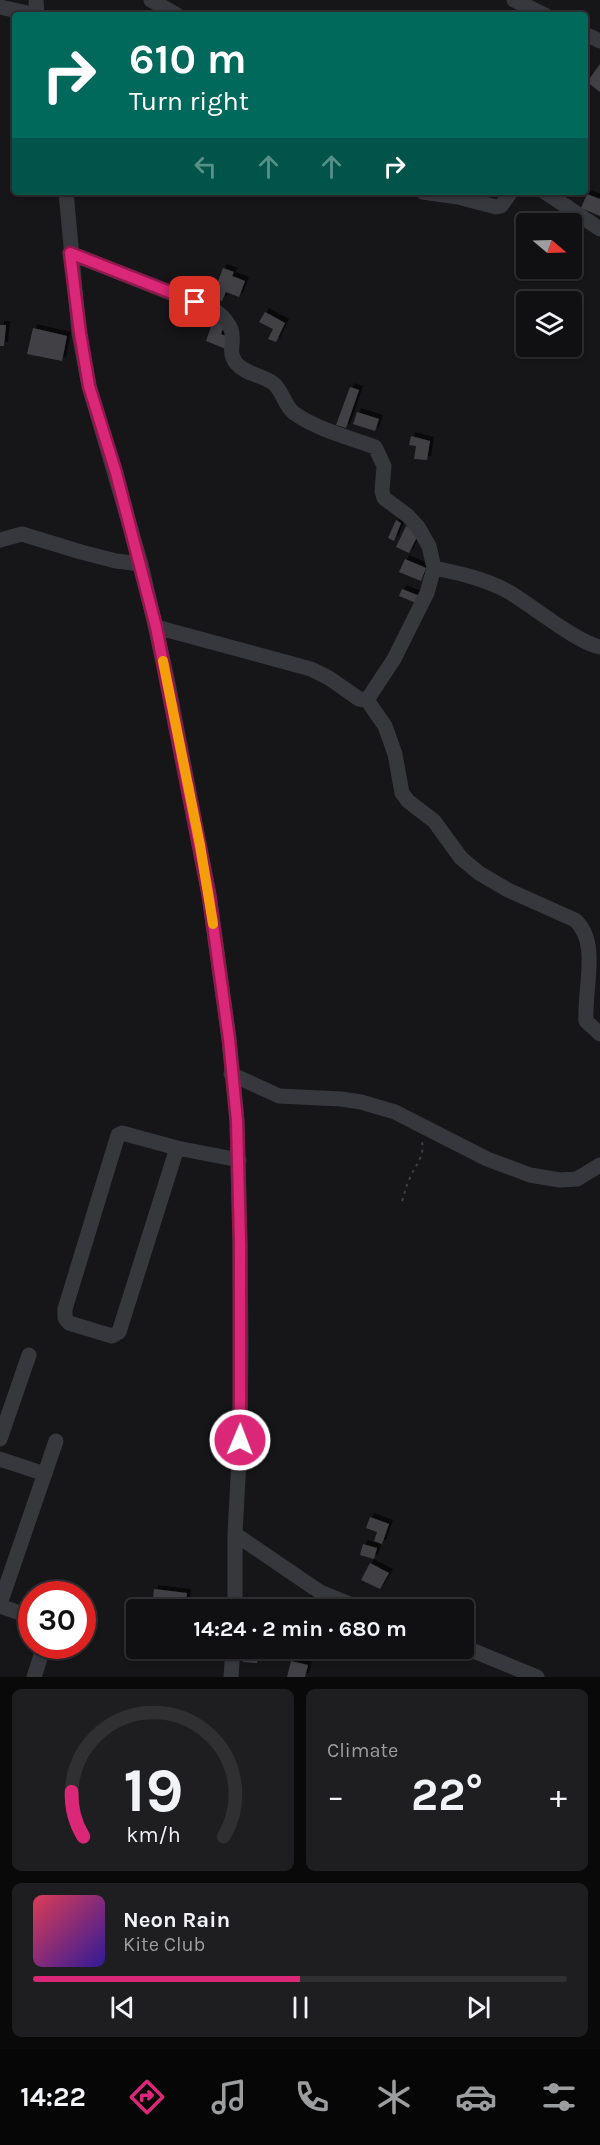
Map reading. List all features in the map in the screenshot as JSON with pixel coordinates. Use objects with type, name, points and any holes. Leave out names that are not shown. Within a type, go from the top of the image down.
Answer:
[{"type":"street","points":[[151,0],[172,12]]},
{"type":"street","points":[[514,0],[539,12]]},
{"type":"street","points":[[0,7],[23,12]]},
{"type":"street","points":[[66,195],[70,253],[89,386],[141,564],[156,627],[209,895],[229,1039],[239,1160],[241,1347],[240,1440],[235,1534],[236,1599]]},
{"type":"street","points":[[444,195],[496,207],[501,206],[509,195]]},
{"type":"street","points":[[549,195],[600,229]]},
{"type":"street","points":[[70,253],[216,311],[227,319],[232,327],[236,363],[272,382],[293,412],[308,421],[375,447],[384,466],[382,490],[384,498],[408,516],[418,527],[429,546],[434,567],[427,593],[394,659],[367,700]]},
{"type":"street","points":[[0,540],[22,534],[116,561],[141,564]]},
{"type":"street","points":[[434,567],[466,575],[506,590],[583,640],[600,647]]},
{"type":"street","points":[[156,627],[311,669],[330,678],[359,699],[367,700],[385,726],[395,754],[402,793],[408,801],[434,821],[461,858],[479,873],[508,890],[575,920],[590,935],[593,958],[586,1021],[600,1034]]},
{"type":"street","points":[[586,1014],[600,971]]},
{"type":"street","points":[[231,1074],[279,1096],[361,1102],[395,1112],[487,1160],[530,1175],[560,1180],[577,1179],[600,1165]]},
{"type":"street","points":[[177,1149],[119,1332],[112,1336],[69,1323],[65,1318],[65,1310],[118,1135],[122,1133],[177,1149],[239,1160]]},
{"type":"street","points":[[0,1439],[29,1355]]},
{"type":"street","points":[[18,1612],[0,1605],[56,1441]]},
{"type":"street","points":[[0,1459],[45,1474]]},
{"type":"street","points":[[235,1534],[320,1592],[337,1599]]},
{"type":"street","points":[[474,1651],[537,1677]]},
{"type":"street","points":[[34,1677],[40,1659]]},
{"type":"street","points":[[231,1677],[232,1659]]},
{"type":"path","points":[[402,1201],[410,1176],[419,1163],[424,1149],[415,1123]]},
{"type":"building","points":[[600,64],[600,92],[588,81]]},
{"type":"building","points":[[587,195],[600,199],[600,216],[581,208]]},
{"type":"building","points":[[223,268],[234,272],[232,276],[245,281],[239,297],[226,292],[222,301],[212,297]]},
{"type":"building","points":[[265,312],[285,323],[276,342],[268,339],[273,329],[259,322]]},
{"type":"building","points":[[213,321],[224,325],[221,334],[230,338],[226,349],[206,341]]},
{"type":"building","points":[[0,325],[6,325],[4,346],[0,346]]},
{"type":"building","points":[[33,328],[67,336],[62,361],[27,354]]},
{"type":"building","points":[[350,387],[359,390],[346,428],[336,425]]},
{"type":"building","points":[[357,412],[379,419],[375,431],[353,424]]},
{"type":"building","points":[[411,436],[430,441],[427,460],[414,459],[416,446],[409,445]]},
{"type":"building","points":[[396,520],[401,523],[394,541],[388,538]]},
{"type":"building","points":[[406,526],[419,533],[409,553],[396,547]]},
{"type":"building","points":[[405,559],[426,568],[421,581],[399,572]]},
{"type":"building","points":[[402,589],[420,596],[416,603],[399,596]]},
{"type":"building","points":[[370,1517],[389,1524],[382,1544],[374,1541],[377,1532],[366,1528]]},
{"type":"building","points":[[363,1544],[377,1548],[374,1559],[360,1555]]},
{"type":"building","points":[[370,1563],[389,1573],[380,1589],[361,1580]]},
{"type":"building","points":[[154,1589],[187,1593],[186,1599],[153,1599]]},
{"type":"building","points":[[243,1659],[258,1659],[257,1663],[243,1662]]},
{"type":"building","points":[[291,1661],[308,1665],[305,1677],[287,1677]]},
{"type":"slow traffic","points":[[163,661],[200,845],[213,924]]},
{"type":"route","points":[[195,302],[70,253],[89,386],[116,473],[156,627],[209,895],[229,1039],[237,1121],[241,1347],[240,1440]]}]
